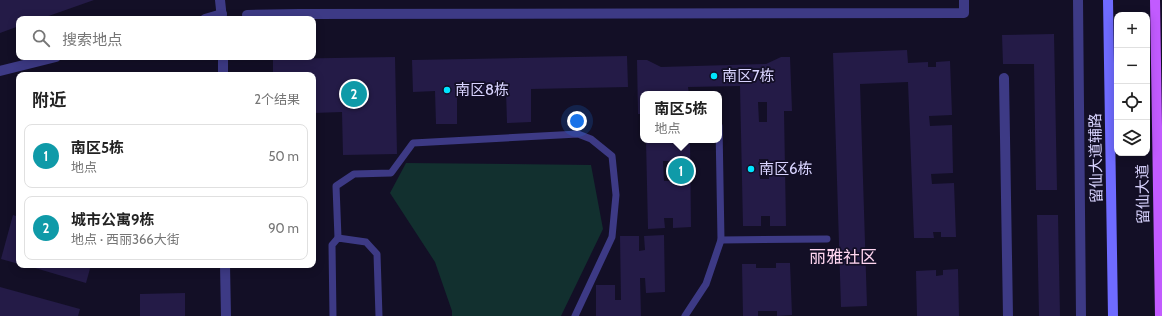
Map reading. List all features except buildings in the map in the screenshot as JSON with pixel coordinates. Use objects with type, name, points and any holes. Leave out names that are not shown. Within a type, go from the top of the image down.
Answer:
[{"type":"main road","name":"留仙大道辅路","points":[[1108,0],[1113,316]]},
{"type":"main road","name":"留仙大道","points":[[1155,0],[1160,316]]},
{"type":"street","points":[[220,0],[222,16]]},
{"type":"street","points":[[247,15],[964,13],[964,0]]},
{"type":"street","points":[[1078,0],[1081,316]]},
{"type":"street","points":[[0,71],[44,60]]},
{"type":"street","points":[[223,60],[223,72]]},
{"type":"street","points":[[1004,78],[1008,316]]},
{"type":"street","points":[[225,268],[226,316]]},
{"type":"lane","points":[[333,316],[332,245],[338,238],[336,186],[354,174],[391,173],[413,143],[578,134],[591,138],[612,156],[616,202],[612,237],[575,316]]},
{"type":"lane","points":[[685,316],[706,284],[721,240],[719,143]]},
{"type":"lane","points":[[338,238],[366,242],[377,254],[379,316]]},
{"type":"lane","points":[[721,240],[827,239]]},
{"type":"green space","points":[[406,163],[591,165],[603,229],[561,316],[452,316],[452,311],[435,262],[390,193]]},
{"type":"place","name":"南区7栋","points":[[714,76]]},
{"type":"place","name":"南区8栋","points":[[447,90]]},
{"type":"place","name":"城市公寓9栋","points":[[354,94]]},
{"type":"place","name":"南区6栋","points":[[751,169]]},
{"type":"place","name":"南区5栋","points":[[681,171]]},
{"type":"district","name":"丽雅社区","points":[[843,257]]}]
